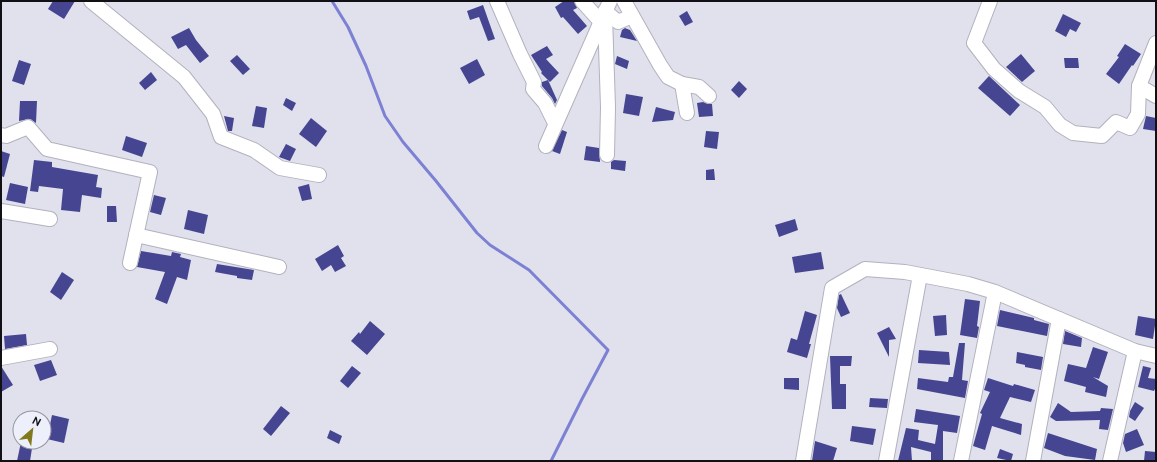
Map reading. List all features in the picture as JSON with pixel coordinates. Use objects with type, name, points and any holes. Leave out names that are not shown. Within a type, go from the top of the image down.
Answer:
[{"type":"street","points":[[91,1],[184,77],[213,114],[221,137],[254,150],[280,168],[319,174]]},
{"type":"street","points":[[497,1],[534,82],[533,89],[545,103],[555,123]]},
{"type":"street","points":[[582,1],[605,11],[618,22],[632,16]]},
{"type":"street","points":[[624,1],[660,65],[668,76],[682,84],[699,87],[709,96]]},
{"type":"street","points":[[990,1],[974,43],[994,69],[1019,91],[1045,107],[1060,125],[1073,133],[1102,136],[1116,122],[1130,128],[1138,114],[1139,86],[1156,42]]},
{"type":"street","points":[[546,146],[605,11]]},
{"type":"street","points":[[605,11],[608,107],[607,155]]},
{"type":"street","points":[[682,84],[687,113]]},
{"type":"street","points":[[1139,86],[1156,96]]},
{"type":"street","points":[[1,135],[6,136],[28,127],[47,149],[150,172],[130,263]]},
{"type":"street","points":[[1,211],[50,219]]},
{"type":"street","points":[[136,235],[279,267]]},
{"type":"street","points":[[803,461],[832,288],[865,269],[905,272],[968,284],[995,292],[1135,351],[1156,356]]},
{"type":"street","points":[[886,461],[920,275]]},
{"type":"street","points":[[961,461],[995,292]]},
{"type":"street","points":[[1033,461],[1059,320]]},
{"type":"street","points":[[1,358],[50,350]]},
{"type":"street","points":[[1110,461],[1135,351]]},
{"type":"building","points":[[53,1],[75,1],[64,19],[48,9]]},
{"type":"building","points":[[564,1],[574,1],[577,8],[573,10],[587,26],[578,34],[563,17],[561,18],[555,7]]},
{"type":"building","points":[[483,5],[495,39],[488,41],[479,17],[470,20],[467,11]]},
{"type":"building","points":[[687,11],[693,22],[685,26],[679,16]]},
{"type":"building","points":[[1063,14],[1081,23],[1076,32],[1070,29],[1066,37],[1055,31]]},
{"type":"building","points":[[189,28],[196,40],[209,56],[200,63],[186,45],[178,49],[171,37]]},
{"type":"building","points":[[625,28],[630,30],[637,41],[620,37],[622,30]]},
{"type":"building","points":[[1125,44],[1141,54],[1119,84],[1106,74],[1119,57],[1117,56]]},
{"type":"building","points":[[547,46],[553,55],[546,59],[559,73],[550,82],[541,73],[542,72],[531,55]]},
{"type":"building","points":[[1021,54],[1035,71],[1022,82],[1006,67]]},
{"type":"building","points":[[237,55],[250,69],[243,75],[230,61]]},
{"type":"building","points":[[617,56],[629,61],[627,69],[615,64]]},
{"type":"building","points":[[1064,58],[1078,58],[1079,68],[1065,68]]},
{"type":"building","points":[[477,59],[485,75],[469,84],[460,68]]},
{"type":"building","points":[[19,60],[31,64],[24,85],[12,81]]},
{"type":"building","points":[[151,72],[157,80],[145,90],[139,83]]},
{"type":"building","points":[[989,76],[1020,105],[1010,116],[978,88]]},
{"type":"building","points":[[548,80],[557,100],[555,104],[542,86],[542,82]]},
{"type":"building","points":[[739,81],[747,89],[739,98],[731,90]]},
{"type":"building","points":[[626,94],[643,97],[639,116],[623,113]]},
{"type":"building","points":[[286,98],[296,103],[292,111],[283,105]]},
{"type":"building","points":[[20,101],[37,101],[36,123],[30,119],[19,121]]},
{"type":"building","points":[[703,102],[712,104],[713,116],[699,117],[697,103]]},
{"type":"building","points":[[256,106],[267,108],[264,128],[252,126]]},
{"type":"building","points":[[656,107],[675,112],[673,120],[652,122]]},
{"type":"building","points":[[224,116],[234,118],[232,131],[228,131]]},
{"type":"building","points":[[1146,116],[1156,118],[1156,131],[1143,129]]},
{"type":"building","points":[[311,118],[327,131],[316,147],[299,134]]},
{"type":"building","points":[[562,130],[567,132],[560,154],[552,151]]},
{"type":"building","points":[[706,131],[719,132],[717,149],[704,147]]},
{"type":"building","points":[[126,136],[147,143],[142,157],[122,150]]},
{"type":"building","points":[[286,144],[296,149],[290,161],[279,157]]},
{"type":"building","points":[[586,146],[599,148],[600,162],[584,160]]},
{"type":"building","points":[[1,151],[10,154],[4,177],[1,176]]},
{"type":"building","points":[[34,160],[52,162],[52,167],[98,175],[96,187],[102,188],[101,198],[82,195],[80,212],[61,210],[63,189],[39,186],[38,192],[30,191]]},
{"type":"building","points":[[614,160],[626,161],[625,171],[611,169],[611,162]]},
{"type":"building","points":[[714,169],[715,180],[706,180],[706,170]]},
{"type":"building","points":[[10,183],[28,187],[25,204],[6,200]]},
{"type":"building","points":[[309,184],[312,199],[302,201],[298,187]]},
{"type":"building","points":[[154,195],[166,198],[161,215],[150,212]]},
{"type":"building","points":[[107,206],[116,206],[117,222],[107,222]]},
{"type":"building","points":[[188,210],[208,215],[204,234],[184,229]]},
{"type":"building","points":[[795,219],[798,230],[779,237],[775,225]]},
{"type":"building","points":[[338,245],[344,256],[341,258],[346,266],[335,272],[331,265],[322,271],[315,259]]},
{"type":"building","points":[[141,251],[171,256],[172,252],[181,254],[180,257],[191,260],[187,280],[177,277],[167,304],[155,299],[165,272],[137,267]]},
{"type":"building","points":[[821,252],[824,269],[795,273],[792,257]]},
{"type":"building","points":[[217,264],[254,270],[252,280],[237,278],[237,276],[215,272]]},
{"type":"building","points":[[62,272],[74,280],[61,300],[50,292]]},
{"type":"building","points":[[841,294],[850,313],[841,317],[837,308],[839,295]]},
{"type":"building","points":[[965,299],[980,301],[977,338],[960,335]]},
{"type":"building","points":[[1000,310],[1034,318],[1034,320],[1049,324],[1047,336],[997,326]]},
{"type":"building","points":[[805,311],[817,315],[809,344],[811,344],[807,358],[787,352],[791,338],[797,340]]},
{"type":"building","points":[[946,315],[947,335],[935,336],[933,316]]},
{"type":"building","points":[[1138,316],[1156,319],[1153,339],[1135,335]]},
{"type":"building","points":[[370,321],[385,334],[367,355],[351,341],[359,332],[360,334]]},
{"type":"building","points":[[889,327],[896,339],[889,340],[889,357],[877,333]]},
{"type":"building","points":[[1065,331],[1082,338],[1081,347],[1063,344]]},
{"type":"building","points":[[26,334],[27,345],[5,349],[4,336]]},
{"type":"building","points":[[959,343],[965,343],[962,380],[968,381],[965,398],[917,389],[918,378],[948,382],[949,377],[953,377]]},
{"type":"building","points":[[1093,347],[1108,352],[1099,379],[1093,377],[1108,386],[1106,397],[1085,392],[1086,387],[1064,381],[1068,364],[1086,368]]},
{"type":"building","points":[[919,350],[949,352],[950,365],[918,363]]},
{"type":"building","points":[[1017,352],[1043,357],[1041,370],[1025,367],[1025,365],[1016,363]]},
{"type":"building","points":[[830,356],[852,356],[851,366],[840,366],[840,384],[846,384],[846,409],[832,409]]},
{"type":"building","points":[[51,360],[57,375],[40,381],[34,365]]},
{"type":"building","points":[[1,366],[13,385],[1,392]]},
{"type":"building","points":[[352,366],[361,373],[348,388],[340,381]]},
{"type":"building","points":[[1143,366],[1151,368],[1148,378],[1156,379],[1156,387],[1154,391],[1138,387]]},
{"type":"building","points":[[784,378],[799,378],[799,390],[784,389]]},
{"type":"building","points":[[988,378],[1013,386],[1014,384],[1035,390],[1031,402],[1010,397],[1000,418],[1022,424],[1021,435],[992,426],[985,450],[973,446],[982,414],[980,413],[990,392],[984,390]]},
{"type":"building","points":[[870,398],[888,399],[887,408],[869,407]]},
{"type":"building","points":[[1135,402],[1144,408],[1135,421],[1129,417],[1130,411]]},
{"type":"building","points":[[1058,403],[1071,412],[1100,411],[1101,408],[1113,409],[1108,430],[1099,429],[1100,420],[1056,421],[1050,417]]},
{"type":"building","points":[[281,406],[290,413],[271,436],[263,429]]},
{"type":"building","points":[[916,409],[960,416],[957,433],[943,431],[943,461],[931,461],[931,452],[911,447],[912,461],[898,461],[906,428],[919,430],[918,440],[935,444],[938,425],[914,422]]},
{"type":"building","points":[[52,415],[69,419],[64,443],[52,440]]},
{"type":"building","points":[[852,426],[876,429],[873,445],[850,441]]},
{"type":"building","points":[[1137,429],[1144,445],[1126,452],[1123,443],[1125,434]]},
{"type":"building","points":[[330,430],[342,436],[339,444],[327,438]]},
{"type":"building","points":[[1048,433],[1097,449],[1095,460],[1065,456],[1044,448]]},
{"type":"building","points":[[815,441],[837,448],[833,461],[812,461]]},
{"type":"building","points":[[1000,449],[1013,454],[1011,461],[997,458]]},
{"type":"building","points":[[19,450],[32,450],[30,461],[17,461]]},
{"type":"building","points":[[1145,451],[1156,452],[1156,461],[1144,461]]},
{"type":"waterway","points":[[332,1],[348,27],[366,66],[385,116],[403,142],[477,233],[490,245],[529,270],[608,350],[551,461]]}]
